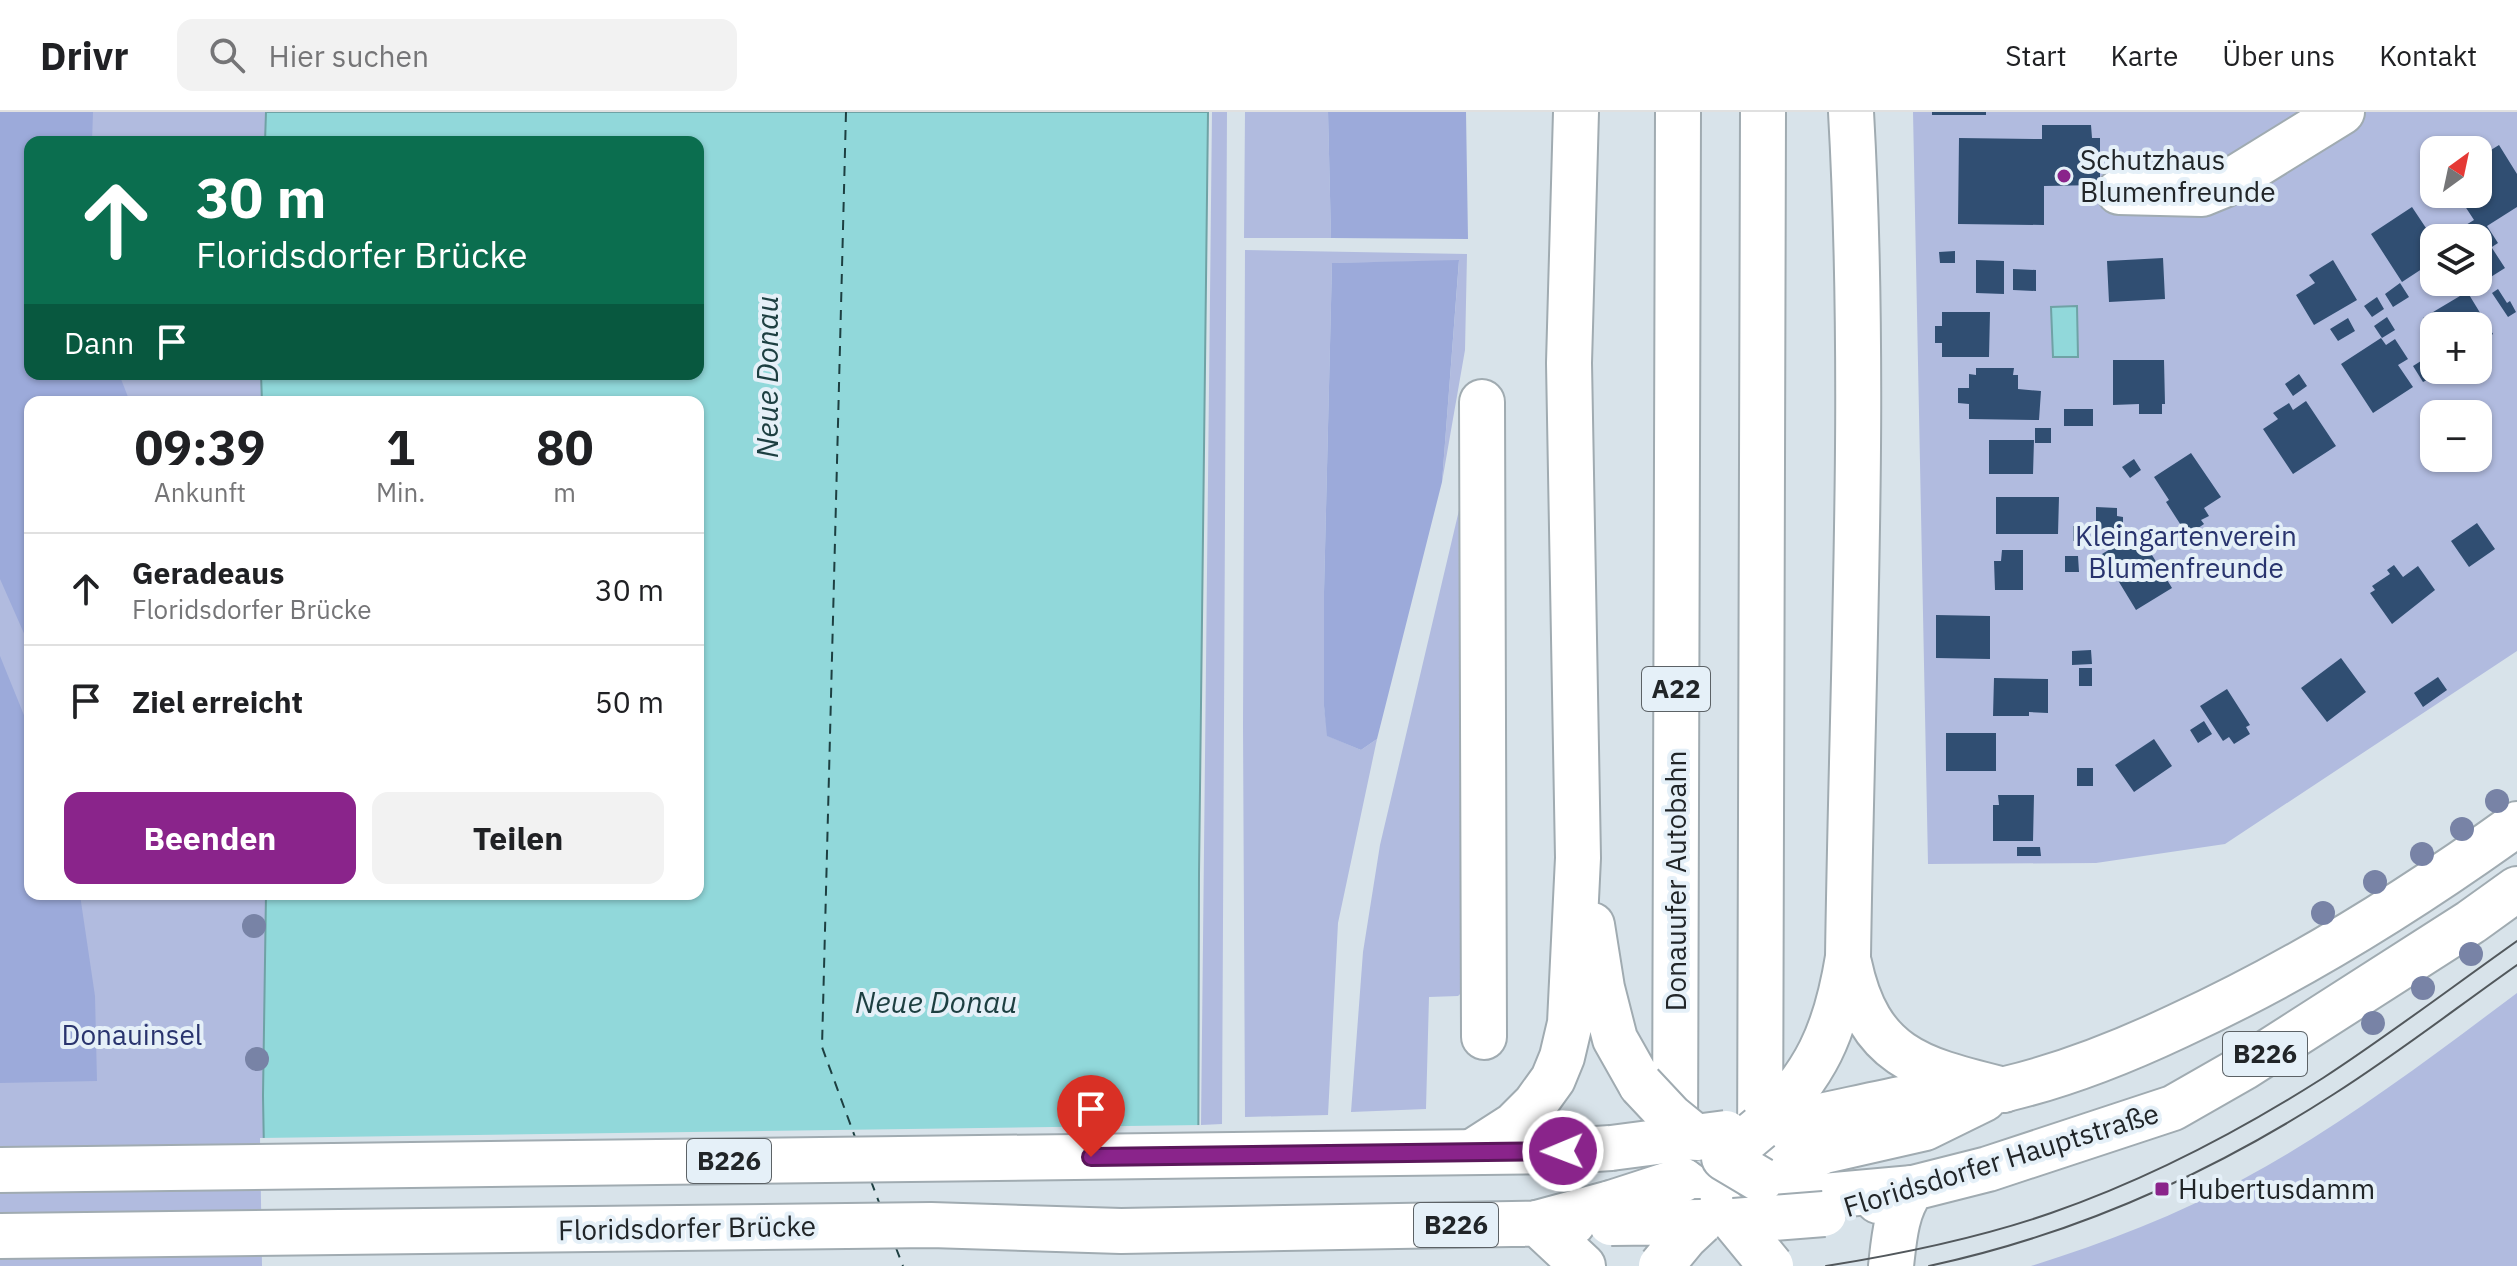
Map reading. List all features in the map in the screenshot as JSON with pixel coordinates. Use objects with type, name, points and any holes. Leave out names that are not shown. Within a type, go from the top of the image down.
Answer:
[{"type":"main road","points":[[1472,1152],[1514,1125],[1535,1104],[1553,1079],[1570,1023],[1578,858],[1569,363],[1576,112]]},
{"type":"main road","name":"Donauufer Autobahn","points":[[1675,1266],[1678,112]]},
{"type":"main road","points":[[1760,1266],[1763,112]]},
{"type":"main road","points":[[1611,1152],[1711,1148],[1760,1128],[1785,1106],[1814,1067],[1837,1014],[1848,957],[1860,405],[1851,112]]},
{"type":"main road","points":[[2119,192],[2202,194],[2224,185],[2342,112]]},
{"type":"main road","points":[[1482,402],[1484,1037]]},
{"type":"main road","name":"B226","points":[[2004,1090],[2101,1059],[2241,997],[2356,932],[2517,824]]},
{"type":"main road","points":[[1578,858],[1598,952],[1602,988],[1615,1039],[1641,1085],[1670,1116],[1711,1148],[1761,1180],[1804,1194],[1824,1205]]},
{"type":"main road","name":"Floridsdorfer Hauptstraße","points":[[1611,1213],[1719,1217],[1824,1205],[1862,1207],[1913,1188],[1988,1169],[2173,1108],[2243,1068],[2471,922],[2517,889]]},
{"type":"main road","points":[[1848,957],[1862,1009],[1885,1040],[1919,1065],[1944,1075],[2004,1090]]},
{"type":"main road","points":[[1760,1128],[1824,1134],[1925,1128],[2004,1090]]},
{"type":"main road","points":[[1661,1266],[1685,1237],[1719,1217],[1761,1180],[1824,1134]]},
{"type":"main road","points":[[1537,1223],[1611,1213],[1682,1180],[1711,1148]]},
{"type":"main road","points":[[1611,1152],[1682,1180],[1771,1266]]},
{"type":"main road","name":"B226","points":[[0,1170],[1611,1152]]},
{"type":"main road","points":[[1891,1266],[1897,1223],[1905,1198],[1913,1188]]},
{"type":"main road","points":[[1537,1223],[1583,1266]]},
{"type":"main road","name":"Floridsdorfer Brücke","points":[[0,1236],[931,1225],[1121,1231],[1537,1223]]},
{"type":"green space","name":"Donauinsel","points":[[0,112],[266,112],[265,136],[24,136],[24,380],[261,380],[262,396],[24,396],[24,900],[266,900],[263,1096],[266,1266],[0,1266]]},
{"type":"green space","points":[[1212,112],[1227,112],[1222,1124],[1201,1125]]},
{"type":"green space","points":[[1245,112],[1328,112],[1331,238],[1244,238]]},
{"type":"green space","name":"Kleingartenverein Blumenfreunde","points":[[1913,112],[2517,112],[2517,651],[2225,844],[2096,863],[1928,864]]},
{"type":"green space","points":[[1245,250],[1467,254],[1465,350],[1442,482],[1459,261],[1332,263],[1324,706],[1328,736],[1361,750],[1377,739],[1338,923],[1328,1115],[1245,1117]]},
{"type":"green space","points":[[1460,506],[1470,507],[1471,984],[1458,996],[1429,997],[1426,1109],[1351,1112],[1363,952],[1380,845]]},
{"type":"green space","points":[[2517,993],[2517,1266],[2031,1266],[2140,1227],[2193,1204],[2281,1158],[2350,1114]]},
{"type":"shaded area","points":[[0,112],[93,112],[92,136],[24,136],[24,380],[121,380],[128,396],[24,396],[24,633],[0,579]]},
{"type":"shaded area","points":[[1328,112],[1466,112],[1468,239],[1331,238]]},
{"type":"shaded area","points":[[1459,260],[1442,482],[1377,739],[1361,750],[1327,736],[1324,706],[1332,263]]},
{"type":"shaded area","points":[[0,656],[24,715],[24,900],[81,900],[95,996],[97,1081],[0,1083]]},
{"type":"water","name":"Neue Donau","points":[[266,112],[1208,112],[1198,1266],[266,1266],[263,1096],[266,900],[704,900],[704,396],[262,396],[261,380],[704,380],[704,136],[265,136]]},
{"type":"water","points":[[2077,306],[2078,357],[2053,357],[2051,307]]},
{"type":"pier","points":[[1202,1125],[1202,1266],[262,1266],[260,1138]]},
{"type":"building","points":[[1932,112],[1986,112],[1986,115],[1932,115]]},
{"type":"building","points":[[2042,125],[2091,125],[2092,138],[2100,138],[2100,185],[2044,186],[2044,225],[1958,224],[1959,138],[2042,139]]},
{"type":"building","points":[[2499,145],[2517,174],[2517,207],[2490,224],[2467,224],[2474,220],[2466,208],[2492,208],[2492,149]]},
{"type":"building","points":[[2412,207],[2423,224],[2420,224],[2420,270],[2402,282],[2371,234]]},
{"type":"building","points":[[2492,248],[2505,268],[2492,276]]},
{"type":"building","points":[[1955,251],[1955,263],[1940,263],[1939,252]]},
{"type":"building","points":[[2163,258],[2165,299],[2109,302],[2107,261]]},
{"type":"building","points":[[1976,260],[2004,261],[2004,294],[1976,293]]},
{"type":"building","points":[[2333,260],[2357,300],[2314,325],[2296,295],[2315,283],[2309,275]]},
{"type":"building","points":[[2013,269],[2036,270],[2036,291],[2013,290]]},
{"type":"building","points":[[2400,283],[2409,297],[2393,307],[2385,294]]},
{"type":"building","points":[[2498,289],[2516,312],[2508,317],[2492,293]]},
{"type":"building","points":[[2460,296],[2470,296],[2480,312],[2433,312]]},
{"type":"building","points":[[2377,297],[2384,309],[2372,317],[2364,306]]},
{"type":"building","points":[[1942,312],[1990,312],[1989,357],[1942,357],[1942,343],[1935,343],[1935,326],[1942,326]]},
{"type":"building","points":[[2387,317],[2395,330],[2382,338],[2374,326]]},
{"type":"building","points":[[2348,318],[2355,331],[2338,341],[2330,329]]},
{"type":"building","points":[[2381,338],[2386,345],[2395,339],[2408,359],[2398,365],[2413,387],[2373,413],[2341,364]]},
{"type":"building","points":[[2113,360],[2164,360],[2165,404],[2162,404],[2162,414],[2139,414],[2139,404],[2113,405]]},
{"type":"building","points":[[2420,362],[2420,377],[2413,366]]},
{"type":"building","points":[[1976,368],[2014,368],[2013,375],[2018,375],[2018,389],[2041,391],[2039,420],[1969,419],[1969,404],[1958,403],[1958,388],[1969,388],[1969,374],[1976,375]]},
{"type":"building","points":[[2299,374],[2307,386],[2293,396],[2285,384]]},
{"type":"building","points":[[2306,401],[2336,446],[2293,474],[2263,429],[2278,419],[2273,413],[2289,403],[2293,410]]},
{"type":"building","points":[[2064,409],[2093,409],[2093,426],[2064,426]]},
{"type":"building","points":[[2035,428],[2051,428],[2051,443],[2035,443]]},
{"type":"building","points":[[1989,440],[2034,440],[2033,474],[1989,474]]},
{"type":"building","points":[[2191,453],[2221,497],[2204,508],[2209,516],[2201,520],[2204,524],[2191,533],[2187,527],[2184,530],[2154,477]]},
{"type":"building","points":[[2134,459],[2141,470],[2130,478],[2122,467]]},
{"type":"building","points":[[1996,497],[2059,497],[2058,534],[1996,534]]},
{"type":"building","points":[[2096,507],[2117,508],[2117,516],[2123,517],[2123,529],[2096,530]]},
{"type":"building","points":[[2477,523],[2495,549],[2469,567],[2451,541]]},
{"type":"building","points":[[2088,525],[2088,542],[2073,541],[2073,526]]},
{"type":"building","points":[[2138,532],[2172,588],[2136,610],[2102,554]]},
{"type":"building","points":[[2002,550],[2023,550],[2023,590],[1995,590],[1994,561],[2001,561]]},
{"type":"building","points":[[2065,556],[2078,556],[2079,572],[2065,572]]},
{"type":"building","points":[[2394,565],[2403,577],[2418,566],[2435,590],[2392,624],[2370,593],[2375,590],[2372,586],[2390,574],[2387,570]]},
{"type":"building","points":[[1936,615],[1990,616],[1990,659],[1936,658]]},
{"type":"building","points":[[2091,650],[2092,664],[2072,665],[2072,651]]},
{"type":"building","points":[[2341,658],[2366,692],[2327,722],[2301,688]]},
{"type":"building","points":[[2079,668],[2092,668],[2092,686],[2079,686]]},
{"type":"building","points":[[2438,677],[2447,690],[2423,707],[2414,693]]},
{"type":"building","points":[[1994,678],[2048,679],[2048,713],[1993,716]]},
{"type":"building","points":[[2227,689],[2250,725],[2246,727],[2250,734],[2234,744],[2229,737],[2223,741],[2200,706]]},
{"type":"building","points":[[2204,721],[2212,734],[2198,743],[2190,730]]},
{"type":"building","points":[[1946,733],[1996,733],[1996,771],[1946,771]]},
{"type":"building","points":[[2154,739],[2172,766],[2134,792],[2115,765]]},
{"type":"building","points":[[2077,768],[2093,768],[2093,786],[2077,786]]},
{"type":"building","points":[[1998,795],[2034,795],[2033,841],[1993,841],[1993,805],[1999,805]]},
{"type":"building","points":[[2017,847],[2040,847],[2041,856],[2017,856]]},
{"type":"ferry route","points":[[846,112],[822,1047],[855,1137]]},
{"type":"ferry route","points":[[871,1181],[880,1205]]},
{"type":"ferry route","points":[[896,1248],[903,1266]]},
{"type":"tram line","points":[[1826,1266],[1968,1238],[2051,1213],[2122,1186],[2225,1136],[2323,1078],[2517,941]]},
{"type":"tram line","points":[[1929,1266],[1983,1253],[2088,1219],[2239,1150],[2357,1079],[2517,965]]},
{"type":"place","name":"Schutzhaus Blumenfreunde","points":[[2064,176]]},
{"type":"place","name":"Hubertusdamm","points":[[2162,1189]]},
{"type":"route","points":[[1091,1157],[1563,1151]]}]
